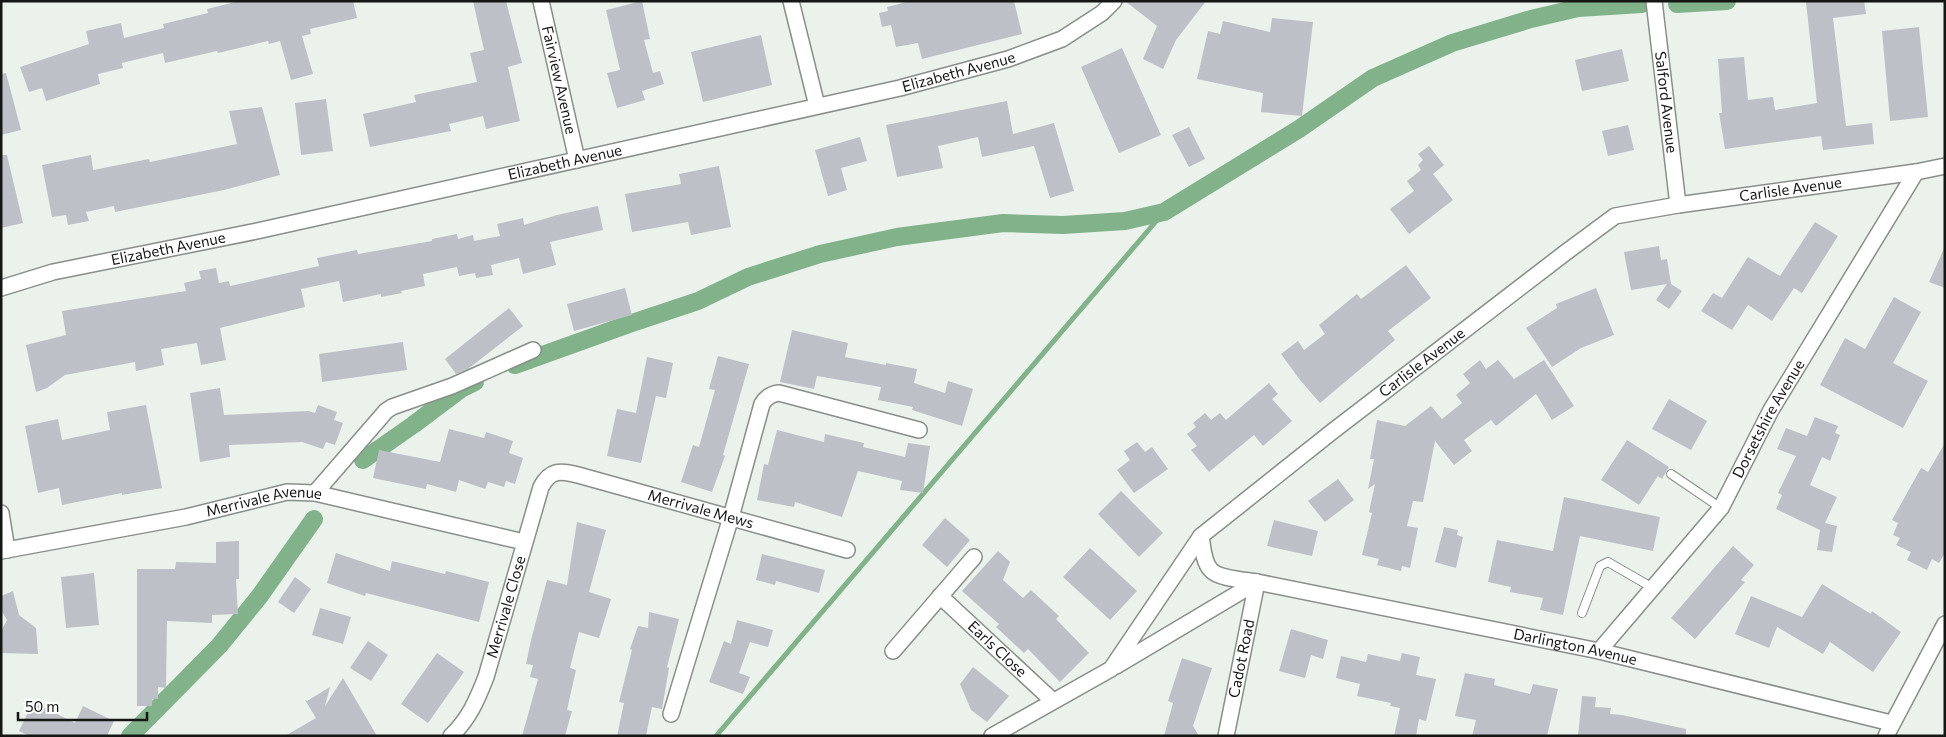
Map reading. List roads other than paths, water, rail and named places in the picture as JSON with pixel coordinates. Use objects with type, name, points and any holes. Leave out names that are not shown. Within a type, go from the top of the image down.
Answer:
[{"type":"street","name":"Fairview Avenue","points":[[541,1],[577,160]]},
{"type":"street","points":[[791,1],[817,106]]},
{"type":"street","name":"Elizabeth Avenue","points":[[1,288],[53,272],[257,231],[900,88],[1008,59],[1062,39],[1102,13],[1114,1]]},
{"type":"street","name":"Salford Avenue","points":[[1654,1],[1678,205]]},
{"type":"street","name":"Carlisle Avenue","points":[[992,736],[1111,669],[1201,536],[1341,425],[1615,216],[1678,205],[1916,172],[1945,166]]},
{"type":"street","name":"Dorsetshire Avenue","points":[[1599,651],[1721,508],[1771,410],[1916,172]]},
{"type":"street","points":[[315,494],[386,411],[392,407],[452,386],[533,350]]},
{"type":"street","points":[[671,714],[731,517],[762,404],[769,396],[779,393],[919,430]]},
{"type":"street","name":"Merrivale Mews","points":[[554,473],[561,471],[578,474],[847,550]]},
{"type":"street","name":"Merrivale Close","points":[[451,736],[462,726],[474,706],[486,677],[541,487],[546,478],[554,473]]},
{"type":"street","name":"Merrivale Avenue","points":[[4,550],[186,517],[287,492],[315,494],[524,542]]},
{"type":"street","points":[[1,513],[4,550]]},
{"type":"street","name":"Darlington Avenue","points":[[1201,536],[1206,560],[1211,571],[1227,578],[1257,582],[1599,651],[1889,729]]},
{"type":"street","points":[[893,651],[974,557]]},
{"type":"street","points":[[1111,669],[1257,582]]},
{"type":"street","name":"Cadot Road","points":[[1226,736],[1257,582]]},
{"type":"street","name":"Earls Close","points":[[940,596],[1053,701]]},
{"type":"street","points":[[1889,729],[1945,624]]},
{"type":"lane","points":[[1672,474],[1721,508]]},
{"type":"lane","points":[[1582,613],[1600,566],[1608,562],[1652,588]]},
{"type":"waterway","points":[[1677,4],[1727,1]]},
{"type":"waterway","points":[[515,365],[698,301],[748,277],[820,254],[897,237],[1003,223],[1063,225],[1125,221],[1164,212],[1299,129],[1373,78],[1452,43],[1531,19],[1578,8],[1642,4]]},
{"type":"waterway","points":[[716,736],[1164,212]]},
{"type":"waterway","points":[[363,460],[461,389],[475,382]]},
{"type":"waterway","points":[[130,736],[219,646],[259,597],[314,519]]}]
